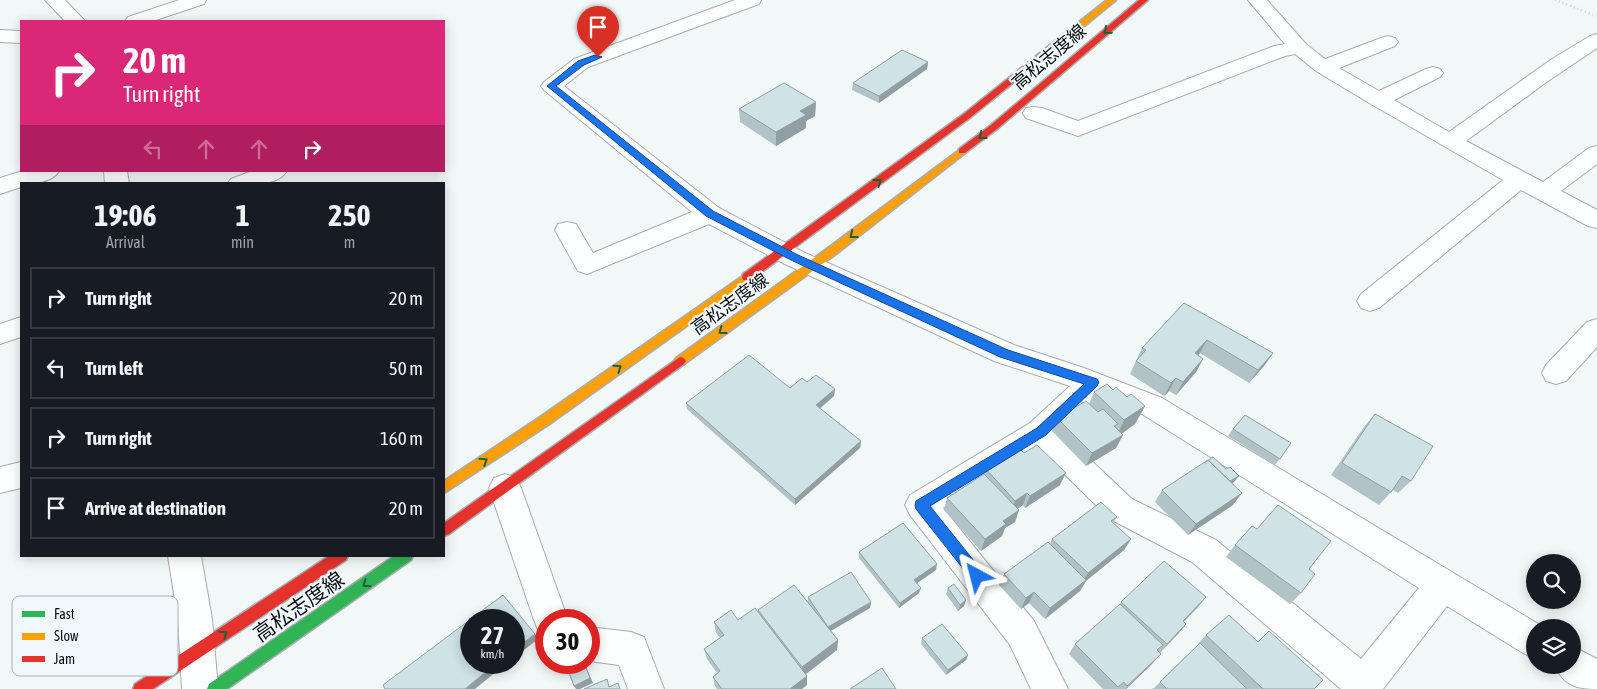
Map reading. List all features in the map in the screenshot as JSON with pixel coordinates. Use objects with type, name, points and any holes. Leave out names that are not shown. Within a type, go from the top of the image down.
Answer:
[{"type":"main road","name":"高松志度線","points":[[445,487],[544,421],[782,252],[968,115],[1112,0]]},
{"type":"main road","name":"高松志度線","points":[[445,529],[812,266],[994,127],[1144,0]]},
{"type":"main road","name":"高松志度線","points":[[178,664],[339,557]]},
{"type":"main road","name":"高松志度線","points":[[214,689],[405,557]]},
{"type":"main road","name":"高松志度線","points":[[140,689],[160,676]]},
{"type":"street","points":[[54,0],[74,20]]},
{"type":"street","points":[[138,20],[197,0]]},
{"type":"street","points":[[752,0],[581,63],[551,86],[710,214],[782,252],[1004,353],[1093,382],[1152,406],[1526,635]]},
{"type":"street","points":[[1257,0],[1298,48],[1323,67],[1518,180],[1597,220]]},
{"type":"street","points":[[0,36],[20,37]]},
{"type":"street","points":[[1450,142],[1486,118],[1563,59],[1597,40]]},
{"type":"street","points":[[1323,67],[1388,42]]},
{"type":"street","points":[[1034,113],[1078,129],[1281,50],[1298,48]]},
{"type":"street","points":[[1378,100],[1433,73]]},
{"type":"street","points":[[1543,193],[1597,153]]},
{"type":"street","points":[[0,186],[45,172]]},
{"type":"street","points":[[245,182],[273,172]]},
{"type":"street","points":[[1370,300],[1518,180]]},
{"type":"street","points":[[566,230],[588,265],[710,214]]},
{"type":"street","points":[[0,334],[20,327]]},
{"type":"street","points":[[1556,373],[1597,329]]},
{"type":"street","points":[[1050,689],[1022,633],[921,505],[1041,432],[1093,382]]},
{"type":"street","points":[[1041,432],[1121,509],[1204,551],[1362,687],[1442,584]]},
{"type":"street","points":[[0,480],[20,475]]},
{"type":"street","points":[[504,488],[547,609]]},
{"type":"street","points":[[184,557],[198,651],[200,689]]},
{"type":"street","points":[[600,645],[631,649],[646,689]]},
{"type":"street","points":[[1581,669],[1597,679]]},
{"type":"path","points":[[1555,0],[1597,16]]},
{"type":"building","points":[[902,50],[928,62],[879,96],[853,83]]},
{"type":"building","points":[[784,83],[816,102],[800,111],[806,115],[776,132],[739,109]]},
{"type":"building","points":[[1184,303],[1273,353],[1258,370],[1207,340],[1195,353],[1203,359],[1183,382],[1176,378],[1171,383],[1136,361],[1146,350],[1142,348]]},
{"type":"building","points":[[749,355],[790,388],[802,378],[807,382],[816,375],[835,389],[816,405],[861,441],[795,499],[686,403]]},
{"type":"building","points":[[1107,384],[1113,390],[1116,387],[1127,397],[1131,394],[1145,406],[1124,420],[1094,392]]},
{"type":"building","points":[[1086,401],[1098,412],[1103,409],[1118,424],[1114,426],[1123,435],[1092,453],[1057,418]]},
{"type":"building","points":[[1375,414],[1433,446],[1411,481],[1402,476],[1391,492],[1342,463]]},
{"type":"building","points":[[1245,415],[1291,443],[1280,459],[1233,429]]},
{"type":"building","points":[[1037,445],[1066,473],[1030,496],[1027,493],[1015,501],[985,468],[1018,447],[1024,453]]},
{"type":"building","points":[[1213,457],[1226,469],[1230,467],[1239,476],[1230,481],[1208,460]]},
{"type":"building","points":[[1208,460],[1242,493],[1196,524],[1162,490]]},
{"type":"building","points":[[984,474],[1019,510],[1003,521],[1006,524],[985,539],[947,498]]},
{"type":"building","points":[[1101,502],[1117,517],[1111,521],[1131,539],[1088,573],[1052,539]]},
{"type":"building","points":[[1278,505],[1331,541],[1309,569],[1315,574],[1301,593],[1235,545],[1252,526],[1257,529]]},
{"type":"building","points":[[903,523],[937,564],[914,580],[921,588],[900,603],[859,552]]},
{"type":"building","points":[[1048,542],[1086,580],[1050,608],[1034,592],[1026,598],[1004,574]]},
{"type":"building","points":[[1164,561],[1206,597],[1183,621],[1186,624],[1167,644],[1121,602]]},
{"type":"building","points":[[851,572],[871,602],[828,627],[808,597]]},
{"type":"building","points":[[954,584],[966,600],[960,605],[948,588]]},
{"type":"building","points":[[794,585],[838,640],[802,667],[758,610]]},
{"type":"building","points":[[503,595],[514,609],[484,609]]},
{"type":"building","points":[[1120,604],[1163,645],[1157,650],[1161,654],[1127,686],[1124,682],[1118,687],[1075,644]]},
{"type":"building","points":[[755,608],[807,676],[790,689],[722,689],[713,677],[720,671],[704,649],[724,635],[714,622],[731,610],[738,620]]},
{"type":"building","points":[[1229,615],[1258,642],[1269,631],[1323,680],[1314,689],[1263,689],[1206,635]]},
{"type":"building","points":[[525,622],[535,634],[525,642]]},
{"type":"building","points":[[942,624],[968,655],[948,670],[922,638]]},
{"type":"building","points":[[460,627],[460,674],[483,674],[465,689],[385,689],[383,685]]},
{"type":"building","points":[[1200,643],[1247,689],[1167,689],[1160,682]]},
{"type":"building","points":[[882,668],[896,689],[850,689]]},
{"type":"building","points":[[570,674],[588,674],[590,678],[574,686]]},
{"type":"building","points":[[607,679],[609,687],[618,683],[620,689],[584,689]]},
{"type":"traffic: fast","points":[[214,689],[405,557]]},
{"type":"traffic: slow","points":[[1063,39],[1112,0]]},
{"type":"traffic: slow","points":[[680,361],[832,251],[962,151]]},
{"type":"traffic: slow","points":[[445,487],[544,421],[747,277]]},
{"type":"traffic: jam","points":[[962,151],[994,127],[1144,0]]},
{"type":"traffic: jam","points":[[747,277],[968,115],[1063,39]]},
{"type":"traffic: jam","points":[[445,529],[680,361]]},
{"type":"traffic: jam","points":[[178,664],[339,557]]},
{"type":"traffic: jam","points":[[140,689],[160,676]]},
{"type":"route","points":[[598,57],[581,63],[551,86],[710,214],[794,258],[1004,353],[1093,382],[1041,432],[921,505],[977,576]]}]
